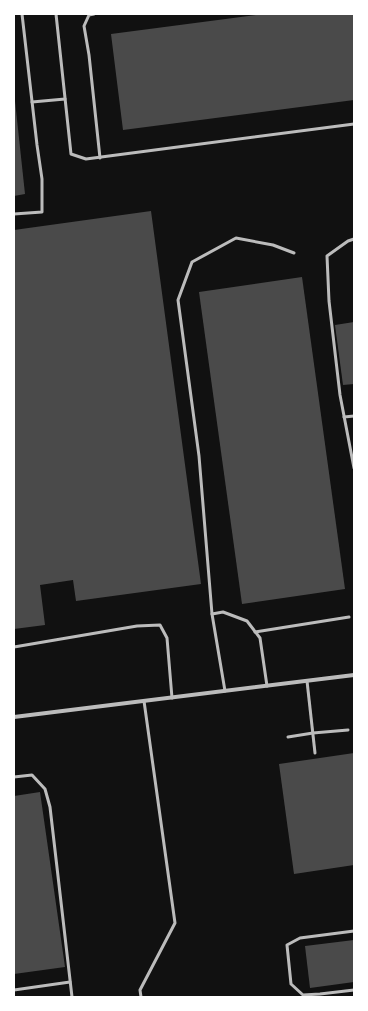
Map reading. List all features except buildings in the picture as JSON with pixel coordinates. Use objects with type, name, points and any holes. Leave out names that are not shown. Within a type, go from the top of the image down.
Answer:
[{"type":"street","points":[[14,717],[354,675]]},
{"type":"lane","points":[[14,214],[42,212],[42,179],[22,14]]},
{"type":"lane","points":[[56,14],[71,154],[86,159],[100,158],[354,124]]},
{"type":"lane","points":[[94,14],[89,15],[84,26],[89,55],[100,158]]},
{"type":"lane","points":[[32,102],[65,99]]},
{"type":"lane","points":[[225,691],[212,614],[199,456],[178,300],[192,262],[236,238],[273,245],[294,253]]},
{"type":"lane","points":[[354,239],[327,256],[330,308],[340,395],[354,468]]},
{"type":"lane","points":[[344,417],[354,416]]},
{"type":"lane","points":[[212,614],[223,612],[247,621],[260,638],[267,686]]},
{"type":"lane","points":[[255,632],[349,617]]},
{"type":"lane","points":[[14,647],[136,626],[160,625],[167,638],[172,698]]},
{"type":"lane","points":[[307,681],[315,753]]},
{"type":"lane","points":[[141,997],[140,990],[175,923],[144,701]]},
{"type":"lane","points":[[288,737],[348,730]]},
{"type":"lane","points":[[14,777],[32,775],[45,789],[50,807],[72,997]]},
{"type":"lane","points":[[354,931],[300,938],[287,945],[291,984],[303,995],[354,990]]},
{"type":"lane","points":[[14,990],[70,982]]}]
